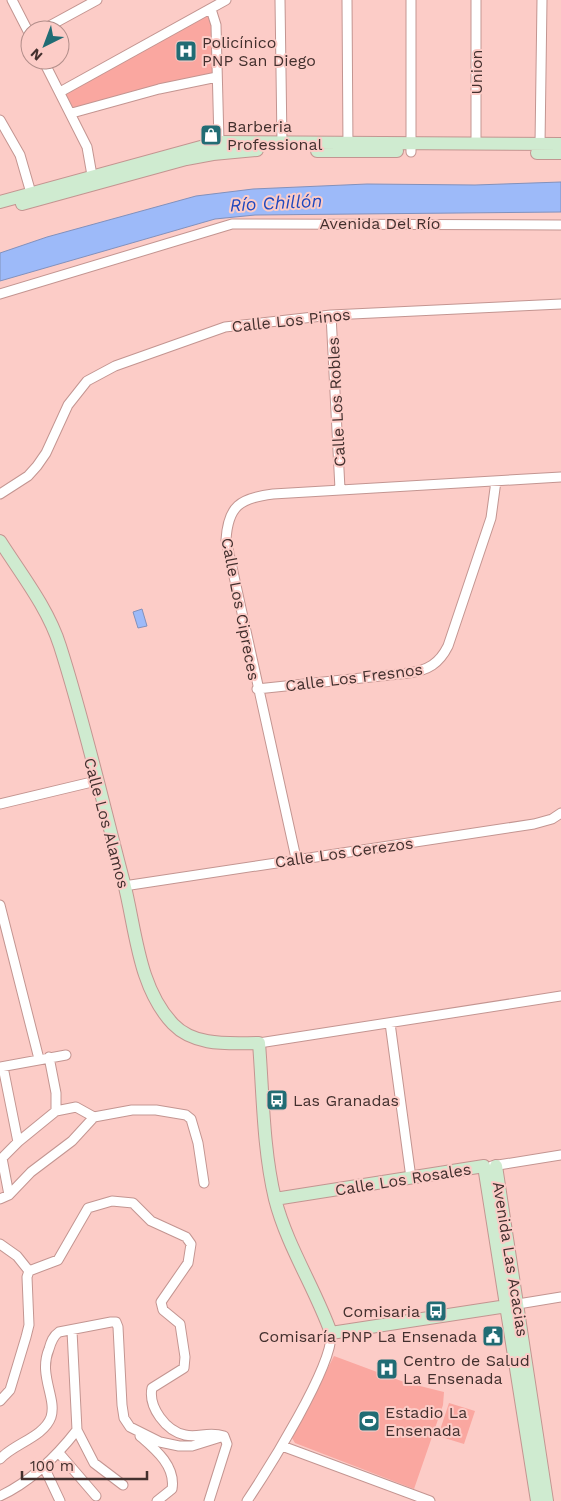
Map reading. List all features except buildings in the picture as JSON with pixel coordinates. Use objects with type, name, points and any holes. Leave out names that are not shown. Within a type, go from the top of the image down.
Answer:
[{"type":"street","points":[[12,0],[22,20]]},
{"type":"street","points":[[60,20],[97,0]]},
{"type":"street","points":[[60,92],[226,0]]},
{"type":"street","points":[[280,0],[282,142]]},
{"type":"street","points":[[347,0],[348,147]]},
{"type":"street","points":[[410,147],[411,0]]},
{"type":"street","name":"Union","points":[[476,0],[476,144]]},
{"type":"street","points":[[540,144],[542,0]]},
{"type":"street","points":[[211,9],[216,25],[219,142]]},
{"type":"street","points":[[48,70],[72,113],[87,147],[93,180]]},
{"type":"street","points":[[72,113],[159,89],[217,77]]},
{"type":"street","points":[[0,120],[20,155],[31,192]]},
{"type":"street","points":[[0,210],[219,142],[282,142],[348,147]]},
{"type":"street","points":[[410,147],[476,144],[561,144]]},
{"type":"street","points":[[0,202],[31,192],[213,154],[258,150],[410,147],[561,153]]},
{"type":"street","name":"Avenida Del Río","points":[[0,294],[232,224],[561,225]]},
{"type":"street","name":"Calle Los Pinos","points":[[0,494],[28,476],[37,466],[76,392],[100,373],[225,327],[331,315],[561,304]]},
{"type":"street","name":"Calle Los Robles","points":[[331,315],[340,489]]},
{"type":"street","name":"Calle Los Cipreces","points":[[296,858],[257,689],[226,540],[227,524],[232,511],[242,501],[254,496],[340,489],[561,477]]},
{"type":"street","name":"Calle Los Fresnos","points":[[257,689],[409,673],[434,666],[442,658],[448,646],[491,518],[496,481]]},
{"type":"street","name":"Calle Los Alamos","points":[[0,541],[31,590],[59,644],[124,886],[149,991],[160,1009],[175,1026],[191,1037],[210,1042],[259,1043]]},
{"type":"street","points":[[0,804],[96,781]]},
{"type":"street","name":"Calle Los Cerezos","points":[[124,886],[296,858],[534,824],[552,819],[561,812]]},
{"type":"street","points":[[0,906],[56,1093],[56,1111]]},
{"type":"street","points":[[247,1501],[282,1446],[328,1354],[332,1341],[331,1333],[292,1244],[275,1199],[268,1149],[259,1043],[561,996]]},
{"type":"street","points":[[390,1023],[411,1178]]},
{"type":"street","points":[[18,1142],[2,1067],[66,1055]]},
{"type":"street","points":[[4,1197],[2,1160],[18,1142],[56,1111],[76,1107],[94,1117]]},
{"type":"street","points":[[4,1197],[31,1172],[72,1141],[94,1117],[132,1110],[156,1110],[186,1115],[190,1119],[198,1143],[204,1183]]},
{"type":"street","name":"Calle Los Rosales","points":[[275,1199],[561,1155]]},
{"type":"street","name":"Avenida Las Acacias","points":[[490,1166],[512,1305],[547,1501]]},
{"type":"street","points":[[29,1270],[58,1260],[88,1208],[112,1201],[133,1203],[151,1221],[186,1237],[191,1244],[188,1263],[161,1302],[163,1310],[180,1324],[185,1357],[184,1368],[152,1388],[151,1401],[157,1413],[175,1430],[186,1435],[213,1433],[224,1436]]},
{"type":"street","points":[[0,1244],[18,1256],[29,1270]]},
{"type":"street","points":[[0,1401],[10,1390],[29,1325],[27,1277],[29,1270]]},
{"type":"street","points":[[331,1333],[561,1298]]},
{"type":"street","name":"Avenida Las Acacias","points":[[512,1305],[537,1501]]},
{"type":"street","points":[[0,1459],[48,1423],[51,1410],[44,1370],[47,1353],[55,1335],[59,1332],[116,1322],[121,1361],[124,1418],[130,1428],[164,1458],[171,1474],[172,1489],[157,1501]]},
{"type":"street","points":[[72,1331],[77,1430],[94,1462],[123,1485]]},
{"type":"street","points":[[130,1428],[160,1442],[179,1446],[192,1446],[224,1436]]},
{"type":"street","points":[[6,1496],[44,1467],[59,1453],[77,1430]]},
{"type":"street","points":[[209,1501],[227,1444],[224,1436]]},
{"type":"street","points":[[282,1446],[430,1501]]},
{"type":"street","points":[[59,1453],[96,1496]]},
{"type":"street","points":[[44,1467],[60,1501]]},
{"type":"shaded area","points":[[209,13],[213,27],[215,75],[73,110],[64,93]]},
{"type":"shaded area","name":"Estadio La Ensenada","points":[[334,1356],[404,1382],[444,1392],[443,1405],[414,1489],[295,1443],[292,1438]]},
{"type":"shaded area","points":[[449,1403],[475,1411],[464,1444],[438,1436]]},
{"type":"water","name":"Río Chillón","points":[[561,182],[561,212],[255,215],[215,219],[0,281],[0,253],[47,237],[196,196],[253,189],[367,184],[475,185]]},
{"type":"water","points":[[142,609],[147,626],[138,628],[133,612]]},
{"type":"place","name":"Policínico PNP San Diego","points":[[186,51]]},
{"type":"place","name":"Barberia Professional","points":[[211,135]]},
{"type":"place","name":"Las Granadas","points":[[277,1100]]},
{"type":"place","name":"Comisaria","points":[[436,1311]]},
{"type":"place","name":"Comisaría PNP La Ensenada","points":[[493,1336]]},
{"type":"place","name":"Centro de Salud La Ensenada","points":[[387,1369]]},
{"type":"place","name":"Estadio La Ensenada","points":[[369,1421]]}]
